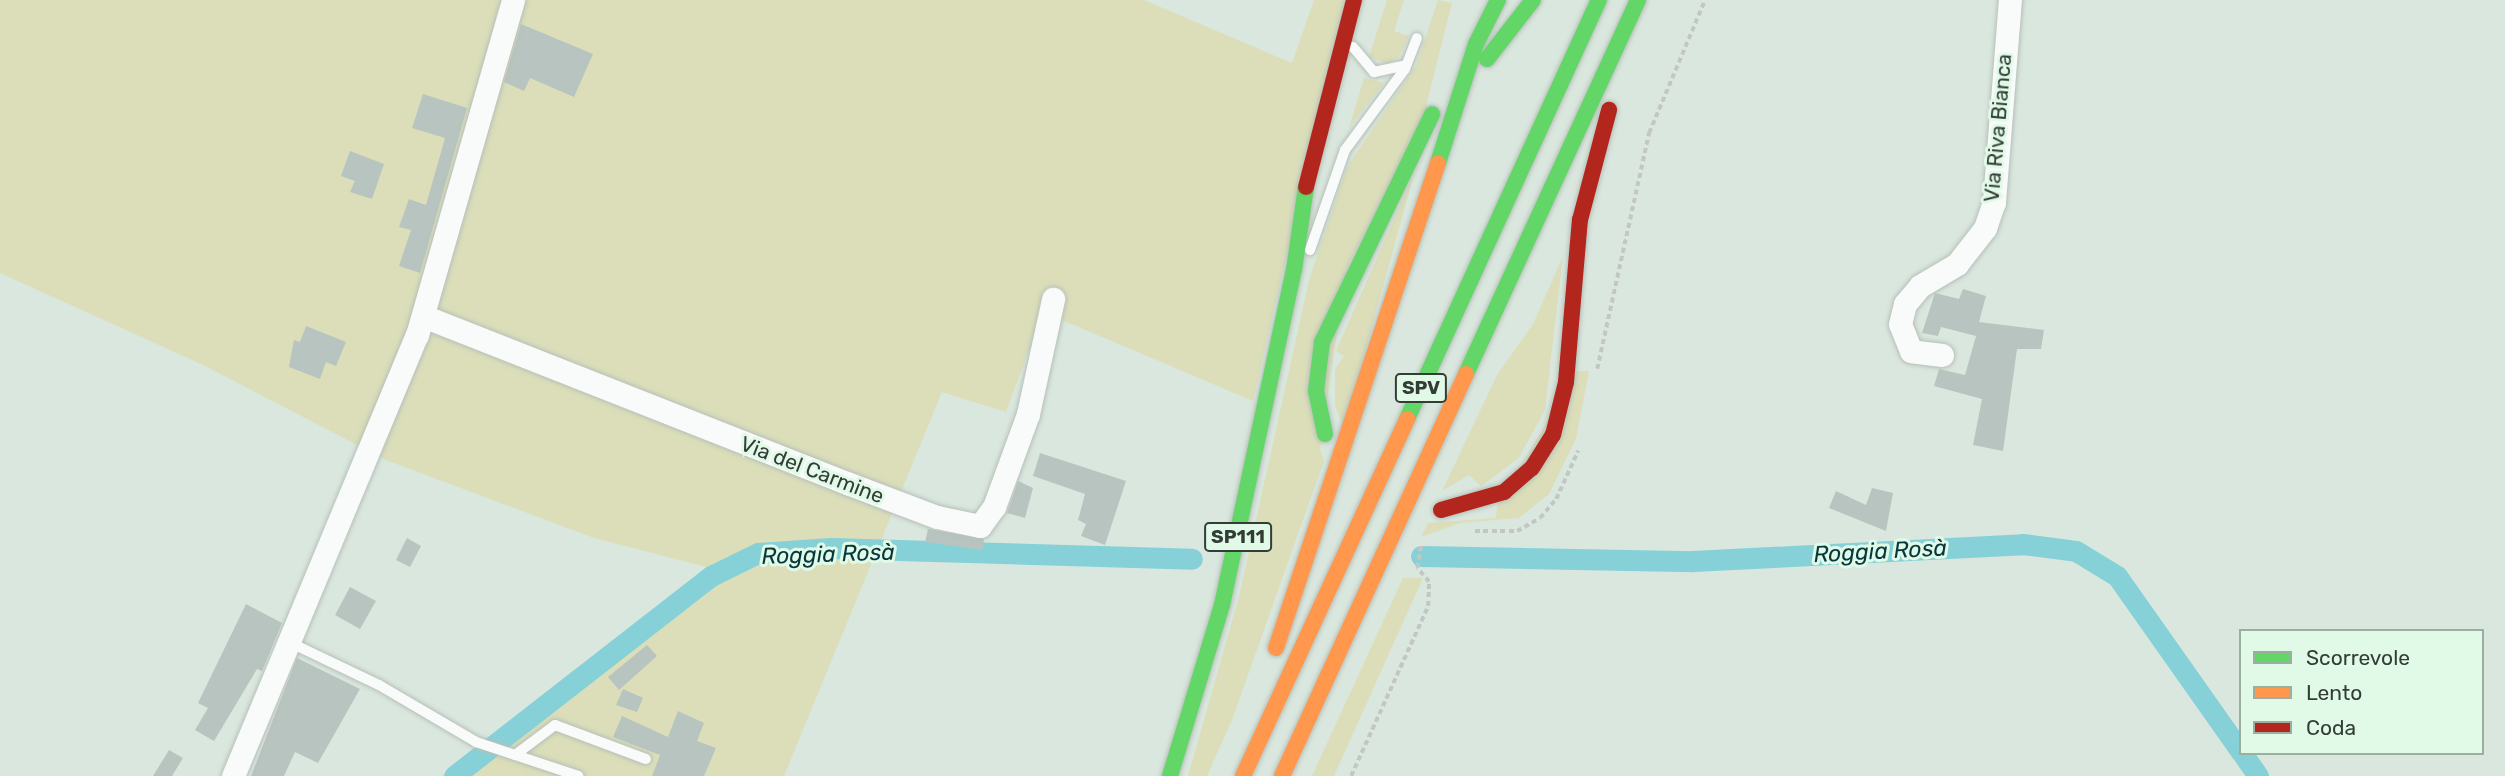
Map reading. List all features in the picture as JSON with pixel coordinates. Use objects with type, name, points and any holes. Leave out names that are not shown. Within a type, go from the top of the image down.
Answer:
[{"type":"main road","name":"SP111","points":[[1170,776],[1223,605],[1294,270],[1313,152],[1354,0]]},
{"type":"main road","points":[[1271,662],[1334,487],[1476,44],[1497,0]]},
{"type":"main road","points":[[1461,93],[1533,0]]},
{"type":"main road","name":"SPV","points":[[1243,776],[1599,0]]},
{"type":"main road","name":"SPV","points":[[1282,776],[1638,0]]},
{"type":"main road","points":[[1441,510],[1504,492],[1538,462],[1553,435],[1566,382],[1574,265],[1588,182],[1616,89],[1655,0]]},
{"type":"main road","name":"SP111","points":[[1294,270],[1366,34]]},
{"type":"main road","points":[[1325,434],[1315,376],[1325,332],[1445,87],[1476,44]]},
{"type":"main road","points":[[1224,776],[1243,732]]},
{"type":"street","points":[[233,776],[291,643],[423,316],[513,0]]},
{"type":"street","name":"Via Riva Bianca","points":[[1942,355],[1911,351],[1900,324],[1905,304],[1920,286],[1957,264],[1985,228],[1994,202],[2010,0]]},
{"type":"street","name":"Via del Carmine","points":[[423,316],[860,488],[937,517],[980,526],[994,507],[1028,414],[1053,299]]},
{"type":"lane","points":[[1366,0],[1352,43],[1358,59],[1381,74],[1408,64]]},
{"type":"lane","points":[[1289,293],[1318,234],[1345,150],[1408,64],[1417,38]]},
{"type":"lane","points":[[291,643],[379,685],[476,742],[578,776]]},
{"type":"lane","points":[[515,755],[555,725],[646,759]]},
{"type":"path","points":[[1351,776],[1428,606],[1429,582],[1417,568],[1422,537]]},
{"type":"green space","points":[[0,0],[1144,0],[1292,63],[1314,0],[1345,0],[1253,401],[1043,312],[1006,412],[942,392],[784,776],[441,776],[714,569],[594,538],[386,460],[203,365],[0,273]]},
{"type":"green space","points":[[1387,0],[1404,0],[1394,31],[1409,36],[1399,57],[1388,64],[1369,57]]},
{"type":"green space","points":[[1438,0],[1452,3],[1422,122],[1346,270],[1320,450],[1324,461],[1232,720],[1207,776],[1188,776],[1239,597],[1309,280],[1347,167],[1416,66]]},
{"type":"green space","points":[[1364,78],[1384,83],[1349,128]]},
{"type":"green space","points":[[1414,174],[1344,428],[1335,406],[1335,369],[1344,356],[1336,351]]},
{"type":"green space","points":[[1563,256],[1545,410],[1519,458],[1481,486],[1469,475],[1442,491],[1497,375],[1533,324]]},
{"type":"green space","points":[[1577,371],[1589,371],[1576,439],[1549,494],[1519,518],[1460,523],[1421,537],[1428,523],[1496,518],[1497,506]]},
{"type":"green space","points":[[1403,578],[1423,578],[1334,776],[1312,776]]},
{"type":"building","points":[[521,24],[593,54],[574,97],[530,78],[524,91],[504,82]]},
{"type":"building","points":[[423,94],[467,108],[420,273],[399,266],[411,230],[399,227],[409,199],[426,205],[445,138],[412,128]]},
{"type":"building","points":[[350,151],[384,164],[372,199],[350,192],[355,181],[341,176]]},
{"type":"building","points":[[1963,289],[1986,296],[1979,322],[2044,330],[2041,349],[2017,349],[2003,451],[1973,445],[1982,399],[1934,386],[1939,369],[1965,375],[1976,336],[1941,327],[1938,336],[1922,333],[1935,293],[1959,299]]},
{"type":"building","points":[[306,326],[346,342],[336,366],[326,362],[320,379],[289,367],[294,340],[300,342]]},
{"type":"building","points":[[1040,453],[1126,481],[1105,545],[1081,536],[1086,524],[1078,520],[1085,494],[1033,476]]},
{"type":"building","points":[[1018,481],[1033,488],[1025,518],[1007,513]]},
{"type":"building","points":[[1872,488],[1893,493],[1886,531],[1829,508],[1836,491],[1866,505]]},
{"type":"building","points":[[928,529],[984,539],[982,550],[925,542]]},
{"type":"building","points":[[407,538],[421,546],[410,567],[396,560]]},
{"type":"building","points":[[350,587],[376,601],[360,629],[335,615]]},
{"type":"building","points":[[246,604],[282,623],[262,671],[257,669],[214,741],[195,730],[208,708],[198,703]]},
{"type":"building","points":[[647,645],[657,656],[619,690],[608,677]]},
{"type":"building","points":[[297,658],[360,689],[318,763],[295,752],[284,776],[251,776]]},
{"type":"building","points":[[623,689],[643,698],[637,712],[616,705]]},
{"type":"building","points":[[678,711],[704,723],[697,741],[716,748],[704,776],[652,776],[660,755],[613,737],[622,716],[668,737]]},
{"type":"building","points":[[169,750],[183,758],[172,776],[153,776]]},
{"type":"waterway","name":"Roggia Rosà","points":[[1421,556],[1693,561],[2023,544],[2076,551],[2117,576],[2239,749]]},
{"type":"waterway","name":"Roggia Rosà","points":[[454,776],[711,576],[758,553],[831,548],[1192,559]]},
{"type":"waterway","name":"Roggia Rosà","points":[[2243,755],[2258,776]]},
{"type":"traffic: fast","points":[[1438,163],[1476,44],[1498,0]]},
{"type":"traffic: fast","points":[[1487,59],[1533,0]]},
{"type":"traffic: fast","points":[[1407,419],[1599,0]]},
{"type":"traffic: fast","points":[[1466,374],[1638,0]]},
{"type":"traffic: fast","points":[[1325,434],[1316,391],[1322,342],[1432,114]]},
{"type":"traffic: fast","points":[[1170,776],[1222,605],[1294,270],[1306,187]]},
{"type":"traffic: slow","points":[[1276,648],[1438,163]]},
{"type":"traffic: slow","points":[[1282,776],[1466,374]]},
{"type":"traffic: slow","points":[[1243,776],[1407,419]]},
{"type":"traffic: jam","points":[[1306,187],[1354,0]]},
{"type":"traffic: jam","points":[[1441,510],[1504,492],[1532,468],[1553,435],[1566,382],[1580,220],[1609,110]]}]
